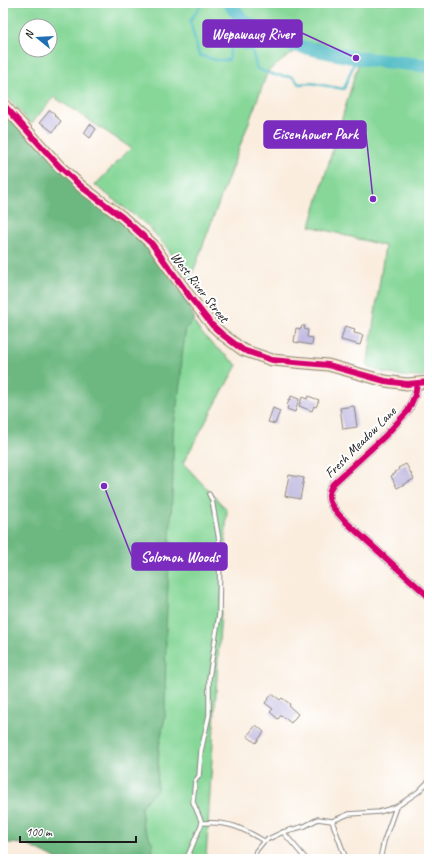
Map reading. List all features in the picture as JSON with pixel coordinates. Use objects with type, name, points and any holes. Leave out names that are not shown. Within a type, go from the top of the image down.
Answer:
[{"type":"street","name":"West River Street","points":[[3,104],[59,166],[82,188],[122,217],[152,244],[212,325],[243,350],[272,360],[328,366],[385,381],[417,384],[429,382]]},
{"type":"street","name":"Fresh Meadow Lane","points":[[417,384],[415,395],[408,411],[389,432],[337,479],[330,489],[328,499],[334,509],[346,522],[429,597]]},
{"type":"lane","points":[[187,858],[202,822],[193,802],[195,781],[199,776],[209,715],[210,678],[219,615],[220,546],[212,500],[209,494]]},
{"type":"lane","points":[[254,859],[256,851],[264,841],[283,832],[305,826],[318,819],[332,820],[349,814],[379,812],[396,807],[418,792],[429,781]]},
{"type":"lane","points":[[380,859],[384,841],[396,807]]},
{"type":"lane","points":[[332,820],[346,859]]},
{"type":"lane","points":[[202,822],[222,822],[234,826],[264,841]]},
{"type":"lane","points":[[283,832],[306,859]]},
{"type":"green space","points":[[3,3],[429,3],[429,375],[414,377],[398,376],[367,367],[385,246],[310,226],[359,61],[345,58],[322,43],[313,43],[302,46],[268,71],[190,280],[168,249],[148,226],[95,185],[131,148],[54,97],[31,124],[3,92]]},
{"type":"green space","points":[[3,110],[139,236],[186,300],[195,319],[186,328],[173,433],[173,473],[166,630],[165,717],[159,747],[157,790],[141,806],[143,826],[153,844],[152,859],[56,859],[25,844],[3,843]]},
{"type":"green space","points":[[3,118],[156,269],[200,331],[211,343],[237,365],[183,463],[227,510],[206,859],[87,859]]},
{"type":"building","points":[[50,110],[61,121],[53,132],[40,122]]},
{"type":"building","points":[[90,124],[96,129],[90,138],[84,133]]},
{"type":"building","points":[[302,326],[305,326],[304,329],[308,330],[307,337],[313,338],[312,345],[294,342],[296,328],[301,329]]},
{"type":"building","points":[[345,326],[355,329],[354,333],[363,335],[360,345],[341,340]]},
{"type":"building","points":[[291,396],[299,399],[295,412],[287,409],[288,399],[290,400]]},
{"type":"building","points":[[308,396],[319,400],[316,407],[314,406],[312,411],[299,406],[302,397],[307,399]]},
{"type":"building","points":[[354,406],[357,427],[343,429],[340,408]]},
{"type":"building","points":[[273,408],[280,411],[275,424],[268,422]]},
{"type":"building","points":[[406,464],[414,479],[397,488],[391,476],[399,470],[398,468]]},
{"type":"building","points":[[289,475],[304,478],[300,499],[285,496]]},
{"type":"building","points":[[272,694],[280,700],[282,698],[290,704],[289,706],[298,714],[291,723],[281,715],[278,719],[270,712],[273,709],[265,703]]},
{"type":"building","points":[[256,725],[264,732],[256,743],[247,736]]},
{"type":"waterway","points":[[200,3],[201,5],[190,21],[199,55],[216,60],[229,60],[231,46],[252,50],[257,69],[275,75],[293,77],[299,84],[311,83],[344,89],[356,58]]},
{"type":"waterway","points":[[229,3],[244,22],[288,44],[356,58],[429,66]]},
{"type":"cycle path","points":[[3,104],[59,166],[83,188],[122,217],[152,244],[212,325],[243,350],[272,360],[328,365],[385,381],[407,384],[429,382]]},
{"type":"cycle path","points":[[417,384],[415,395],[408,411],[385,436],[333,484],[330,490],[329,500],[334,509],[346,522],[429,597]]},
{"type":"place","name":"Wepawaug River","points":[[356,58]]},
{"type":"place","name":"Eisenhower Park","points":[[373,199]]},
{"type":"place","name":"Solomon Woods","points":[[104,486]]}]
